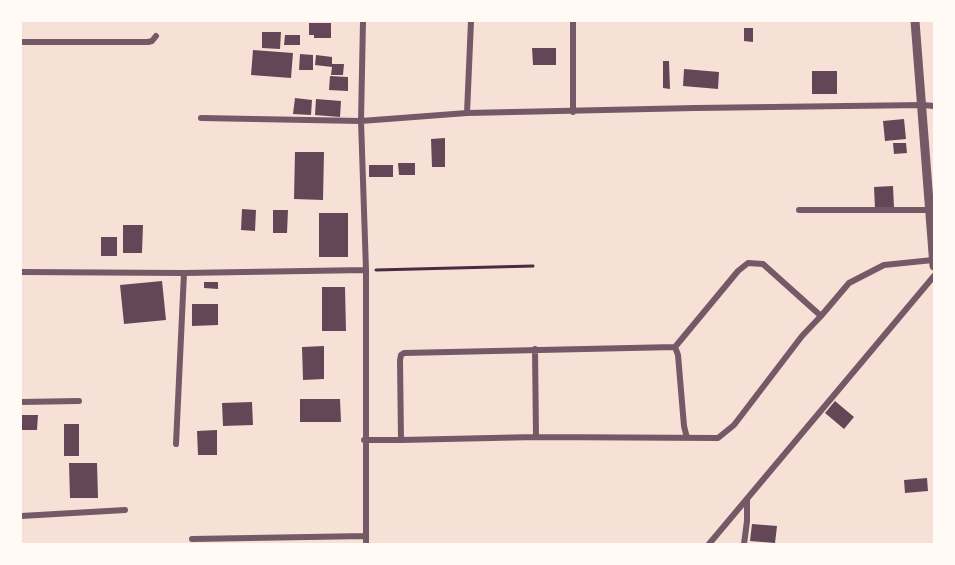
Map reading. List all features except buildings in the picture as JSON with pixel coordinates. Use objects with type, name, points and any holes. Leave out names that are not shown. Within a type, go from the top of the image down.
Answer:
[{"type":"street","points":[[363,21],[361,121],[366,270],[364,440],[366,544]]},
{"type":"street","points":[[467,112],[471,21]]},
{"type":"street","points":[[573,21],[573,111]]},
{"type":"street","points":[[915,21],[931,188],[930,210],[934,266]]},
{"type":"street","points":[[21,42],[148,42],[156,36]]},
{"type":"street","points":[[201,118],[361,121],[467,112],[934,106]]},
{"type":"street","points":[[799,210],[930,210]]},
{"type":"street","points":[[364,440],[536,437],[718,438],[734,425],[795,345],[849,283],[884,265],[933,260]]},
{"type":"street","points":[[401,440],[401,355],[412,352],[675,347],[738,271],[748,263],[763,264],[821,316]]},
{"type":"street","points":[[21,272],[184,273],[366,270]]},
{"type":"street","points":[[176,444],[184,273]]},
{"type":"street","points":[[709,544],[934,276]]},
{"type":"street","points":[[675,347],[678,355],[687,438]]},
{"type":"street","points":[[535,349],[536,437]]},
{"type":"street","points":[[21,402],[79,401]]},
{"type":"street","points":[[744,544],[747,499]]},
{"type":"street","points":[[21,516],[125,510]]},
{"type":"street","points":[[192,539],[366,536]]},
{"type":"path","points":[[366,270],[533,266]]}]
